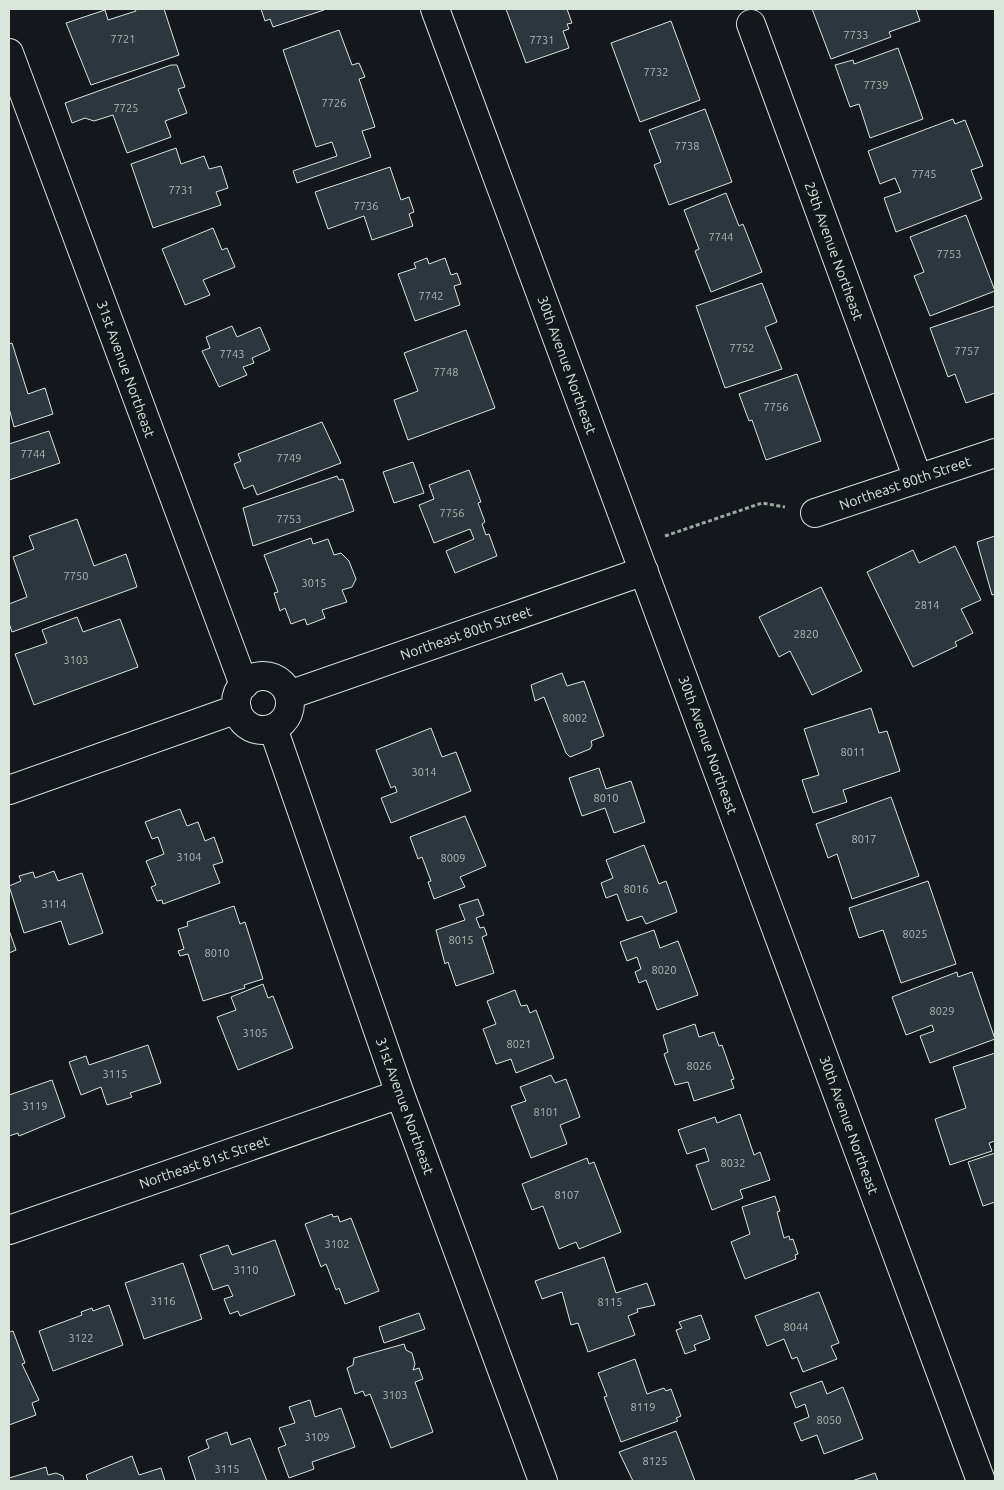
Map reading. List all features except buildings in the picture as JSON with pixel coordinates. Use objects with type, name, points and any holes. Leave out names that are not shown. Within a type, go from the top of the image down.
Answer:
[{"type":"street","name":"30th Avenue Northeast","points":[[435,9],[981,1481]]},
{"type":"street","name":"29th Avenue Northeast","points":[[751,24],[918,479]]},
{"type":"street","name":"31st Avenue Northeast","points":[[9,53],[240,697]]},
{"type":"street","name":"Northeast 80th Street","points":[[805,511],[918,479],[995,453]]},
{"type":"street","name":"Northeast 80th Street","points":[[289,695],[644,571]]},
{"type":"street","points":[[9,790],[240,697],[260,676],[278,681],[289,695],[288,713],[284,721],[273,728],[261,730],[253,728],[246,724],[240,697]]},
{"type":"street","name":"31st Avenue Northeast","points":[[273,728],[534,1479]]},
{"type":"street","name":"Northeast 81st Street","points":[[9,1230],[400,1094]]},
{"type":"path","points":[[664,536],[762,503],[805,511]]}]
